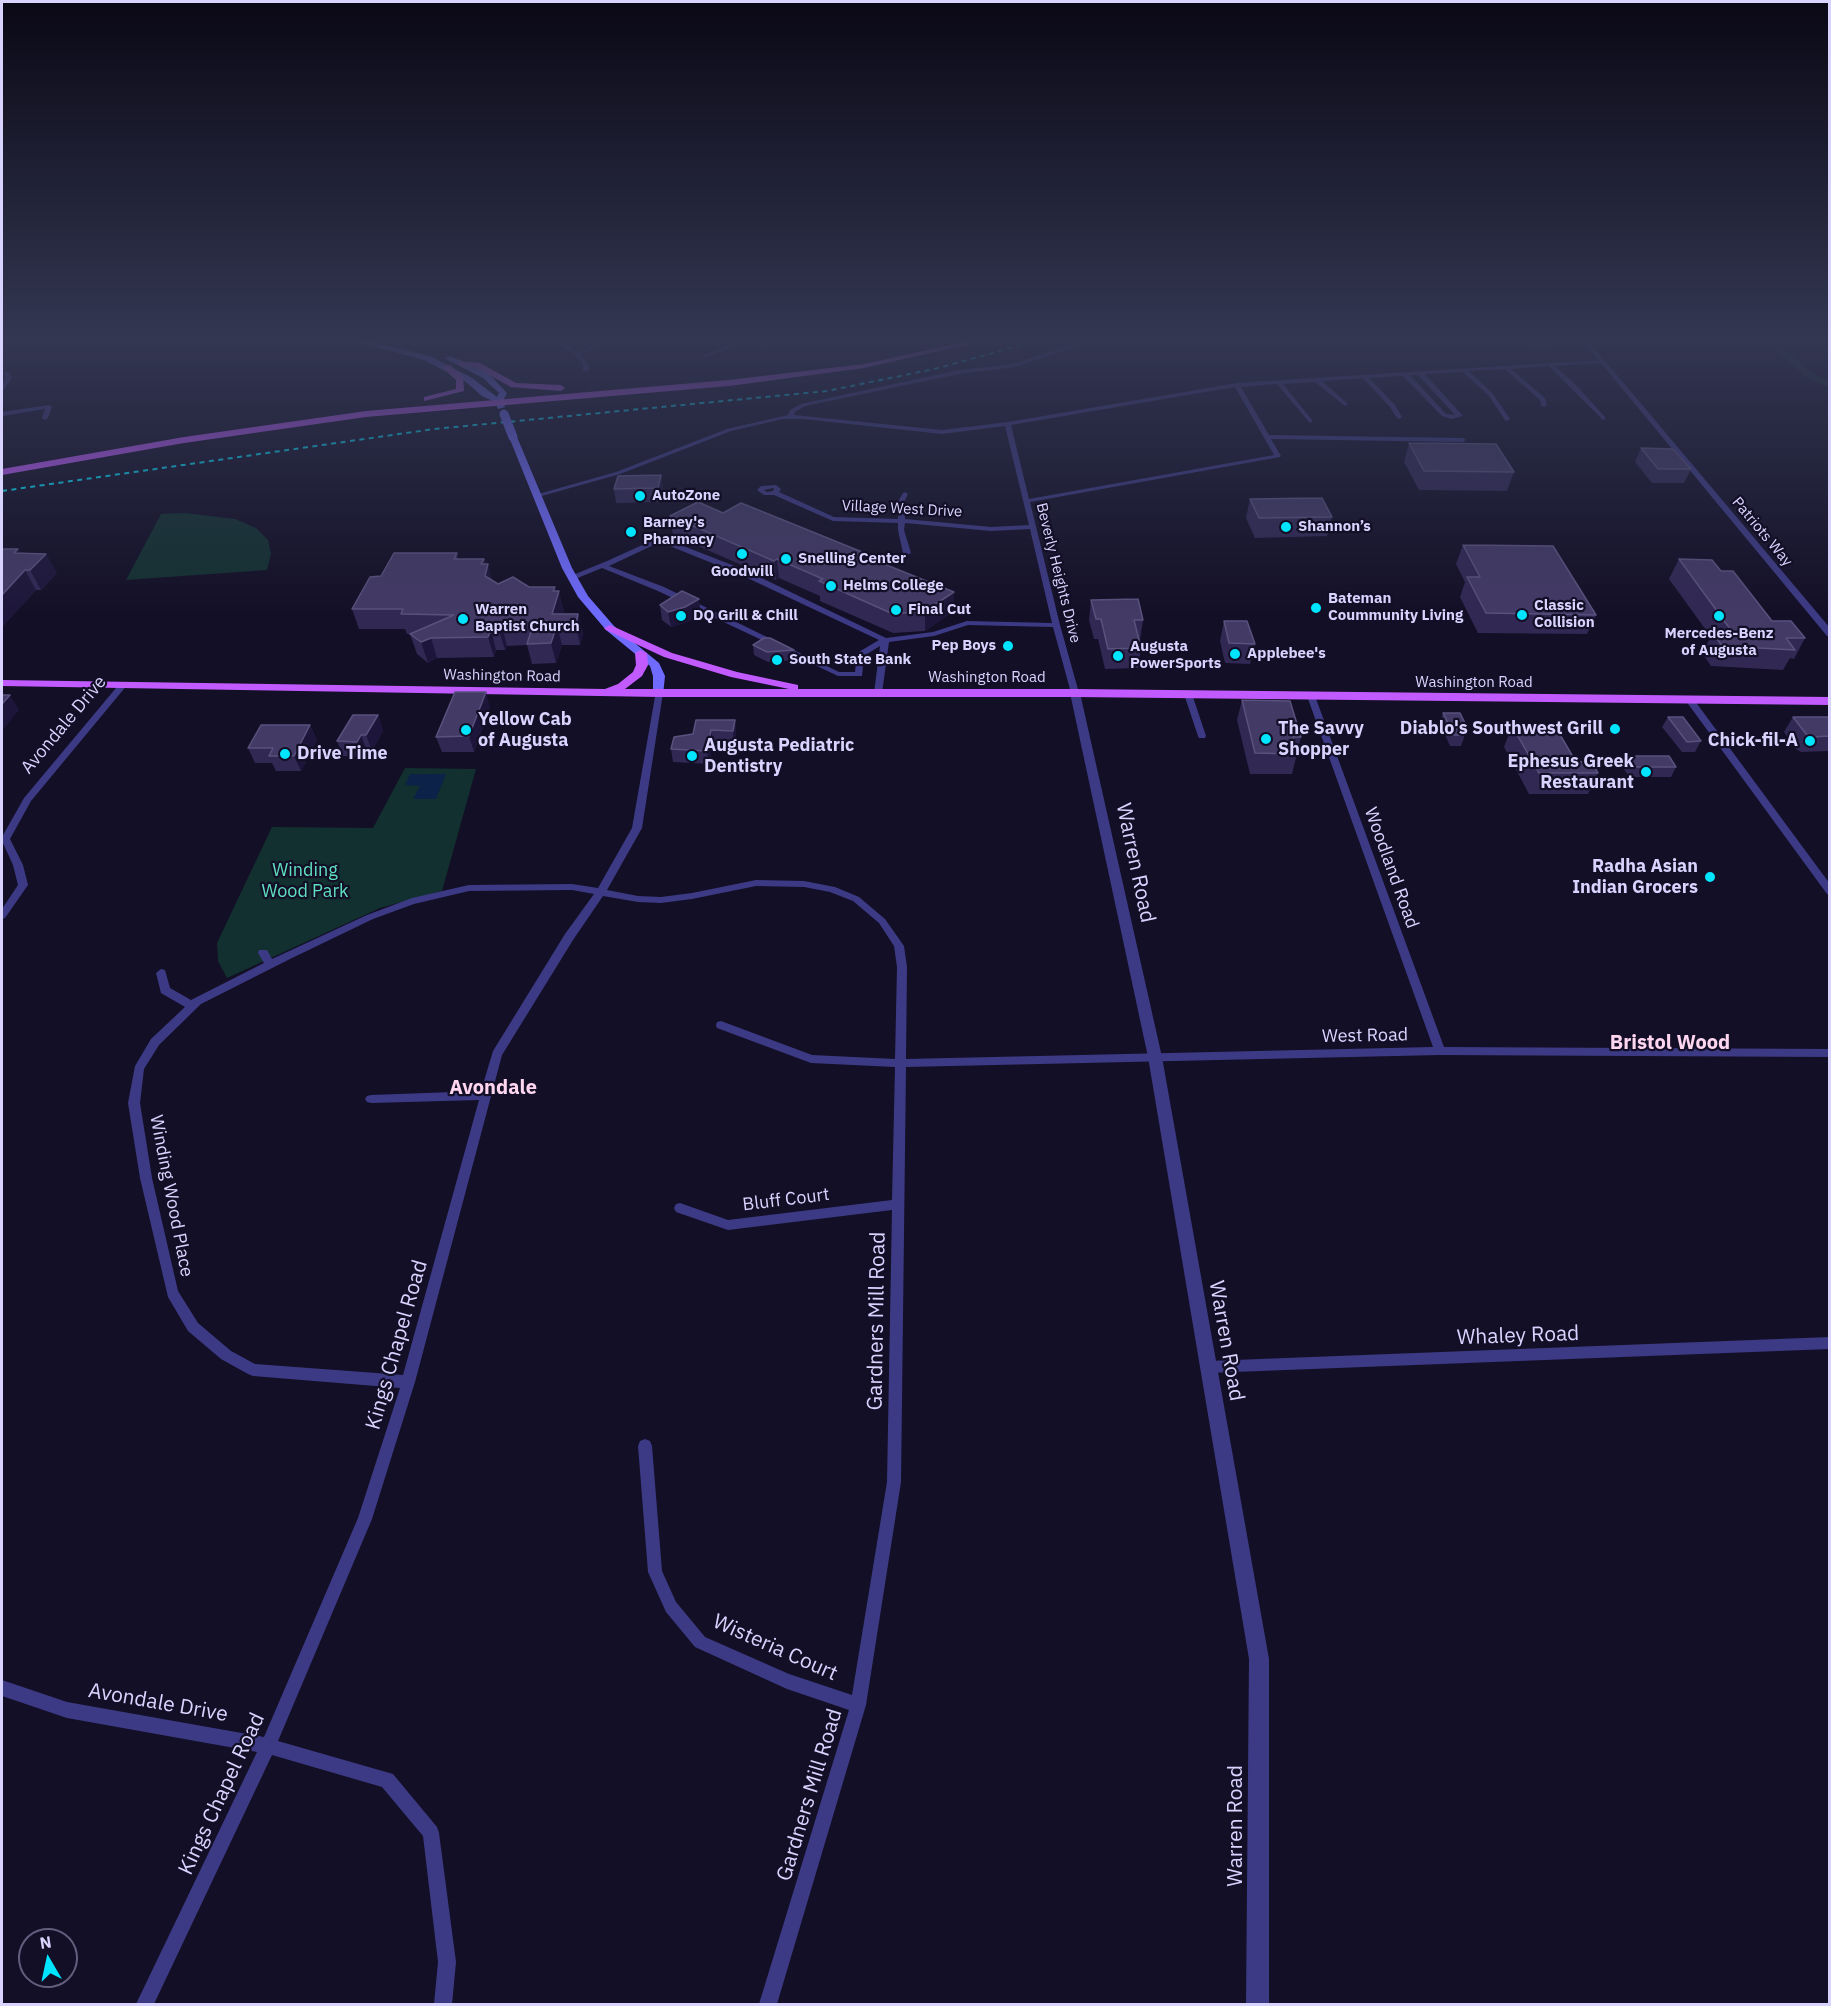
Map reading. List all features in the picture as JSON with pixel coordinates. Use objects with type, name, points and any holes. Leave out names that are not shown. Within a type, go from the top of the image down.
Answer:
[{"type":"main road","points":[[2,465],[196,431]]},
{"type":"main road","points":[[2,472],[253,431]]},
{"type":"main road","points":[[511,431],[572,577],[584,598],[610,628],[655,665],[659,676],[659,693]]},
{"type":"main road","points":[[610,628],[668,655],[735,675],[824,694]]},
{"type":"main road","points":[[606,692],[622,686],[638,674],[642,665],[640,652]]},
{"type":"main road","name":"Washington Road","points":[[2,683],[659,693],[1075,693],[1830,701]]},
{"type":"street","points":[[538,495],[618,473],[727,431]]},
{"type":"street","points":[[928,431],[953,431]]},
{"type":"street","name":"Beverly Heights Drive","points":[[1010,431],[1056,625],[1075,693]]},
{"type":"street","points":[[1027,501],[1278,456],[1266,431]]},
{"type":"street","name":"Patriots Way","points":[[1660,431],[1830,634]]},
{"type":"street","points":[[1270,437],[1463,440]]},
{"type":"street","name":"Village West Drive","points":[[775,493],[833,519],[901,521],[991,529],[1033,527]]},
{"type":"street","points":[[905,494],[902,500],[901,521],[907,553]]},
{"type":"street","points":[[572,577],[603,566],[660,538],[742,572],[885,640]]},
{"type":"street","points":[[603,566],[661,589],[838,675],[859,674],[860,655],[885,640],[934,634],[967,623],[1056,625]]},
{"type":"street","points":[[878,693],[885,640]]},
{"type":"street","name":"Avondale Drive","points":[[2,916],[23,885],[18,865],[5,839],[27,800],[124,684]]},
{"type":"street","name":"Kings Chapel Road","points":[[145,2004],[267,1746],[365,1519],[408,1382],[497,1054],[569,937],[601,892],[637,828],[659,693]]},
{"type":"street","name":"Warren Road","points":[[1075,693],[1155,1057],[1259,1659],[1258,2004]]},
{"type":"street","points":[[1188,694],[1202,736]]},
{"type":"street","name":"Woodland Road","points":[[1311,696],[1440,1052]]},
{"type":"street","points":[[1689,699],[1830,892]]},
{"type":"street","name":"Gardners Mill Road","points":[[601,892],[638,899],[662,900],[756,883],[804,884],[832,889],[855,899],[882,921],[899,945],[902,967],[894,1482],[858,1705],[768,2004]]},
{"type":"street","name":"Winding Wood Place","points":[[408,1382],[254,1370],[226,1354],[193,1327],[172,1293],[146,1178],[134,1103],[139,1069],[155,1042],[198,1001],[370,917],[412,901],[469,888],[572,887],[601,892]]},
{"type":"street","points":[[263,953],[270,964]]},
{"type":"street","points":[[161,973],[165,990],[192,1006]]},
{"type":"street","name":"West Road","points":[[721,1025],[811,1059],[900,1063],[1440,1052],[1830,1053]]},
{"type":"street","points":[[371,1099],[487,1095]]},
{"type":"street","name":"Bluff Court","points":[[680,1208],[728,1225],[899,1204]]},
{"type":"street","name":"Whaley Road","points":[[1208,1367],[1830,1344]]},
{"type":"street","name":"Wisteria Court","points":[[645,1446],[655,1572],[671,1607],[700,1642],[787,1681],[858,1705]]},
{"type":"street","name":"Avondale Drive","points":[[2,1688],[67,1710],[267,1746],[387,1780],[431,1833],[447,1962],[443,2004]]},
{"type":"green space","points":[[185,513],[235,519],[256,528],[268,540],[271,554],[267,570],[126,580],[161,514]]},
{"type":"green space","name":"Winding Wood Park","points":[[405,768],[476,769],[442,891],[380,908],[227,978],[218,961],[217,943],[272,827],[373,828]]},
{"type":"water","points":[[410,774],[446,774],[436,799],[413,799],[420,786],[405,785]]},
{"type":"building","points":[[1409,443],[1496,444],[1514,472],[1424,471]]},
{"type":"building","points":[[1641,448],[1673,449],[1691,469],[1658,469]]},
{"type":"building","points":[[661,475],[658,488],[614,489],[618,476]]},
{"type":"building","points":[[1322,498],[1332,517],[1259,518],[1250,499]]},
{"type":"building","points":[[698,502],[723,513],[741,503],[954,592],[925,611],[893,614],[819,581],[823,579],[777,559],[774,561],[670,516]]},
{"type":"building","points":[[1463,545],[1553,546],[1596,615],[1486,613],[1467,577],[1480,577]]},
{"type":"building","points":[[2,549],[18,549],[14,553],[46,554],[30,570],[25,570],[2,595]]},
{"type":"building","name":"Warren Baptist Church","points":[[394,553],[457,553],[454,559],[484,559],[481,564],[488,564],[485,576],[498,584],[513,577],[529,587],[555,587],[553,591],[559,591],[552,614],[578,614],[576,625],[557,625],[551,643],[527,644],[533,625],[502,626],[499,630],[491,630],[488,637],[431,638],[421,642],[410,634],[454,615],[401,614],[403,609],[352,609],[370,577],[381,576]]},
{"type":"building","points":[[1679,559],[1712,560],[1721,571],[1733,571],[1772,621],[1791,621],[1805,638],[1786,638],[1795,650],[1722,646],[1713,633],[1733,633]]},
{"type":"building","points":[[682,591],[699,599],[685,607],[668,612],[660,605]]},
{"type":"building","points":[[1138,599],[1143,620],[1134,620],[1141,648],[1108,649],[1101,619],[1096,619],[1091,600]]},
{"type":"building","points":[[1224,621],[1247,621],[1255,644],[1229,643]]},
{"type":"building","points":[[764,638],[770,638],[794,650],[767,652],[753,645]]},
{"type":"building","points":[[455,692],[486,692],[469,736],[436,737]]},
{"type":"building","points":[[2,695],[10,695],[2,704]]},
{"type":"building","points":[[1242,700],[1290,701],[1301,737],[1293,737],[1298,754],[1255,753]]},
{"type":"building","points":[[1443,713],[1460,713],[1466,725],[1463,725],[1465,735],[1454,735]]},
{"type":"building","points":[[353,715],[378,715],[366,735],[361,735],[357,742],[337,741]]},
{"type":"building","points":[[1668,717],[1683,717],[1701,741],[1687,742]]},
{"type":"building","points":[[1793,717],[1830,717],[1830,736],[1811,737]]},
{"type":"building","points":[[696,720],[735,720],[733,731],[711,730],[707,751],[671,749],[674,737],[693,734]]},
{"type":"building","points":[[261,725],[310,725],[294,756],[269,756],[273,748],[248,748]]},
{"type":"building","points":[[1512,726],[1555,726],[1576,762],[1591,761],[1598,773],[1539,773]]},
{"type":"building","points":[[1628,756],[1669,756],[1676,767],[1634,767]]},
{"type":"railway","points":[[2,491],[423,431]]},
{"type":"place","name":"AutoZone","points":[[640,496]]},
{"type":"place","name":"Shannon’s","points":[[1286,527]]},
{"type":"place","name":"Barney's Pharmacy","points":[[631,532]]},
{"type":"place","name":"Goodwill","points":[[742,554]]},
{"type":"place","name":"Snelling Center","points":[[786,559]]},
{"type":"place","name":"Helms College","points":[[831,586]]},
{"type":"place","name":"Bateman Coummunity Living","points":[[1316,608]]},
{"type":"place","name":"Final Cut","points":[[896,610]]},
{"type":"place","name":"Classic Collision","points":[[1522,615]]},
{"type":"place","name":"DQ Grill & Chill","points":[[681,616]]},
{"type":"place","name":"Mercedes-Benz of Augusta","points":[[1719,616]]},
{"type":"place","name":"Warren Baptist Church","points":[[463,619]]},
{"type":"place","name":"Pep Boys","points":[[1008,646]]},
{"type":"place","name":"Applebee's","points":[[1235,654]]},
{"type":"place","name":"Augusta PowerSports","points":[[1118,656]]},
{"type":"place","name":"South State Bank","points":[[777,660]]},
{"type":"place","name":"Diablo's Southwest Grill","points":[[1615,729]]},
{"type":"place","name":"Yellow Cab of Augusta","points":[[466,730]]},
{"type":"place","name":"The Savvy Shopper","points":[[1266,739]]},
{"type":"place","name":"Chick-fil-A","points":[[1810,741]]},
{"type":"place","name":"Drive Time","points":[[285,754]]},
{"type":"place","name":"Augusta Pediatric Dentistry","points":[[692,756]]},
{"type":"place","name":"Ephesus Greek Restaurant","points":[[1646,772]]},
{"type":"place","name":"Radha Asian Indian Grocers","points":[[1710,877]]},
{"type":"district","name":"Bristol Wood","points":[[1670,1043]]},
{"type":"district","name":"Avondale","points":[[493,1088]]}]
